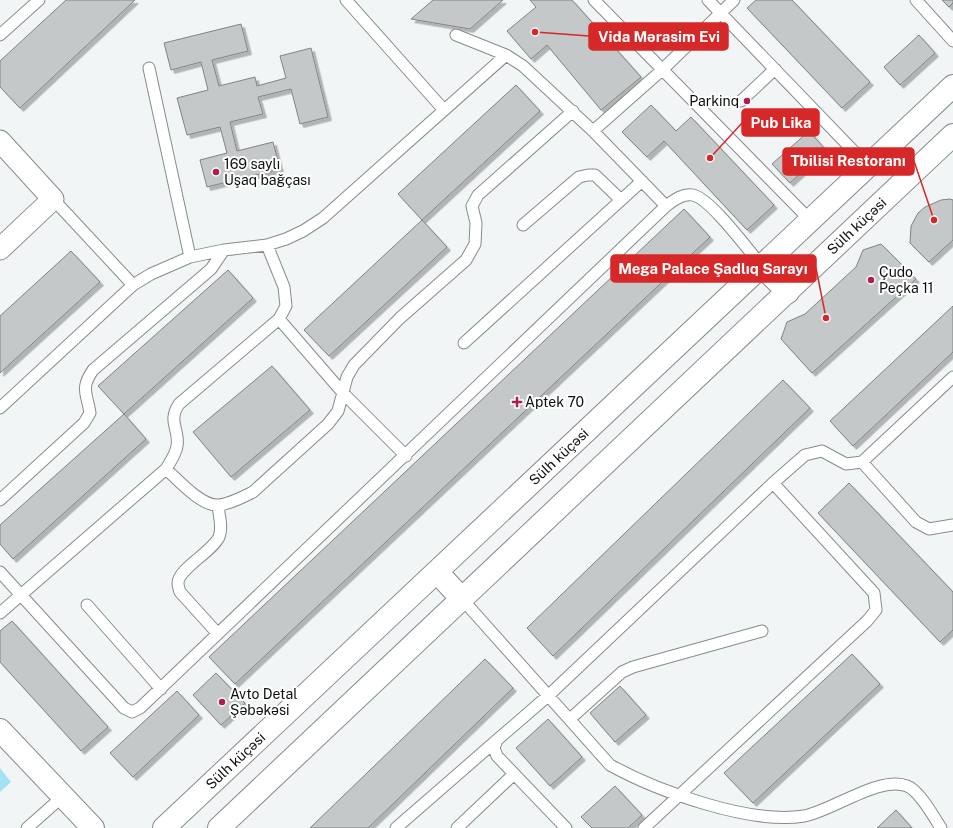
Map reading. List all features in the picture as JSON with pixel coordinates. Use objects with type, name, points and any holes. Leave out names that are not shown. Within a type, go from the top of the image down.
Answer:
[{"type":"main road","name":"Sülh küçəsi","points":[[164,828],[953,86]]},
{"type":"main road","name":"Sülh küçəsi","points":[[219,828],[952,137]]},
{"type":"main road","points":[[762,266],[788,292]]},
{"type":"main road","points":[[437,572],[462,599]]},
{"type":"main road","points":[[0,730],[93,828]]},
{"type":"street","points":[[0,141],[53,200],[0,249]]},
{"type":"lane","points":[[0,35],[39,0]]},
{"type":"lane","points":[[346,0],[444,110]]},
{"type":"lane","points":[[594,0],[810,220]]},
{"type":"lane","points":[[708,0],[868,166]]},
{"type":"lane","points":[[593,131],[662,70],[734,0]]},
{"type":"lane","points":[[916,0],[953,41]]},
{"type":"lane","points":[[456,35],[506,55],[523,66],[573,111],[666,206]]},
{"type":"lane","points":[[0,408],[133,285],[151,274],[190,257],[224,250],[267,245],[292,236],[323,218],[506,55]]},
{"type":"lane","points":[[149,68],[190,257]]},
{"type":"lane","points":[[741,101],[775,69]]},
{"type":"lane","points":[[166,469],[201,500],[218,506],[240,499],[253,492],[328,424],[338,411],[347,377],[354,364],[400,318],[466,260],[476,244],[476,223],[472,206],[478,195],[573,111]]},
{"type":"lane","points":[[522,225],[579,177],[595,175],[621,200]]},
{"type":"lane","points":[[464,343],[642,181]]},
{"type":"lane","points":[[0,572],[124,708],[132,712],[140,708],[161,689],[666,206],[679,196],[693,195],[706,200],[762,266]]},
{"type":"lane","points":[[53,200],[133,285]]},
{"type":"lane","points":[[0,613],[166,469],[177,446],[173,423],[174,412],[179,404],[279,319],[286,306],[284,287],[267,245]]},
{"type":"lane","points":[[0,500],[84,423],[90,413],[84,388],[86,379],[93,370],[211,269],[224,250]]},
{"type":"lane","points":[[279,319],[343,394],[406,456]]},
{"type":"lane","points":[[396,828],[549,695],[773,483],[805,455],[812,452],[822,451],[846,464],[862,462],[953,377]]},
{"type":"lane","points":[[862,462],[916,522],[930,529],[953,525]]},
{"type":"lane","points":[[644,828],[867,621],[876,610],[874,593],[773,483]]},
{"type":"lane","points":[[218,506],[221,528],[219,536],[214,545],[180,576],[177,584],[180,592],[218,634]]},
{"type":"lane","points":[[462,599],[610,765],[634,778],[679,795],[747,814],[781,817],[805,816],[882,786],[899,784],[908,786],[929,807],[941,828]]},
{"type":"lane","points":[[87,605],[161,689]]},
{"type":"lane","points":[[570,719],[622,672],[633,666],[762,631]]},
{"type":"lane","points":[[497,740],[494,748],[497,756],[566,828]]},
{"type":"lane","points":[[456,828],[514,774]]},
{"type":"lane","points":[[27,828],[62,797]]},
{"type":"shaded area","points":[[0,768],[11,782],[0,792]]},
{"type":"building","points":[[66,0],[135,0],[20,108],[0,87],[0,61]]},
{"type":"building","points":[[433,0],[503,0],[470,29],[411,19]]},
{"type":"building","points":[[530,0],[572,0],[641,77],[601,110],[547,45],[531,59],[507,31],[536,7]]},
{"type":"building","points":[[756,0],[792,0],[870,82],[842,108],[747,8]]},
{"type":"building","points":[[942,0],[953,0],[953,3],[949,7]]},
{"type":"building","points":[[241,24],[248,51],[212,60],[219,86],[255,77],[257,86],[286,78],[280,56],[311,48],[328,117],[300,124],[291,89],[258,97],[263,114],[230,122],[237,151],[273,142],[280,169],[207,187],[200,160],[227,153],[220,127],[187,135],[177,98],[208,90],[201,62],[171,70],[164,43]]},
{"type":"building","points":[[919,35],[935,53],[900,85],[884,67]]},
{"type":"building","points":[[516,85],[540,111],[422,220],[398,194]]},
{"type":"building","points":[[651,105],[676,131],[691,117],[774,205],[747,230],[664,141],[647,157],[622,132]]},
{"type":"building","points":[[809,131],[826,150],[790,183],[772,164]]},
{"type":"building","points":[[941,200],[953,200],[953,240],[929,262],[910,243],[911,226],[918,213],[925,207]]},
{"type":"building","points":[[684,209],[710,237],[235,684],[209,657]]},
{"type":"building","points":[[422,220],[447,247],[329,356],[304,330]]},
{"type":"building","points":[[881,244],[916,279],[812,373],[781,339],[787,322],[805,314],[856,267],[863,250]]},
{"type":"building","points":[[71,251],[100,282],[0,373],[0,316]]},
{"type":"building","points":[[228,270],[253,298],[124,414],[98,386]]},
{"type":"building","points":[[953,306],[953,352],[853,446],[830,421]]},
{"type":"building","points":[[272,366],[310,410],[231,477],[193,432]]},
{"type":"building","points":[[783,380],[810,408],[553,656],[527,628]]},
{"type":"building","points":[[124,414],[146,439],[13,559],[0,544],[0,525]]},
{"type":"building","points":[[849,483],[953,592],[953,630],[940,642],[818,513]]},
{"type":"building","points":[[12,621],[108,727],[81,751],[0,662],[0,631]]},
{"type":"building","points":[[852,654],[880,684],[753,803],[724,773]]},
{"type":"building","points":[[485,659],[513,688],[368,828],[310,828]]},
{"type":"building","points":[[216,673],[245,703],[221,725],[193,695]]},
{"type":"building","points":[[620,686],[646,715],[615,742],[590,713]]},
{"type":"building","points":[[177,691],[199,715],[133,777],[110,753]]},
{"type":"building","points":[[548,719],[582,757],[550,786],[516,748]]},
{"type":"building","points":[[615,786],[642,815],[628,828],[592,828],[581,817]]},
{"type":"building","points":[[896,810],[912,828],[877,828]]},
{"type":"place","name":"Vida Mərasim Evi","points":[[535,32]]},
{"type":"place","name":"Parkinq","points":[[747,101]]},
{"type":"place","name":"Pub Lika","points":[[710,158]]},
{"type":"place","name":"169 saylı Uşaq bağçası","points":[[216,172]]},
{"type":"place","name":"Tbilisi Restoranı","points":[[934,220]]},
{"type":"place","name":"Çudo Peçka 11","points":[[871,280]]},
{"type":"place","name":"Mega Palace Şadlıq Sarayı","points":[[826,318]]},
{"type":"place","name":"Aptek 70","points":[[517,402]]},
{"type":"place","name":"Avto Detal Şəbəkəsi","points":[[222,702]]}]
